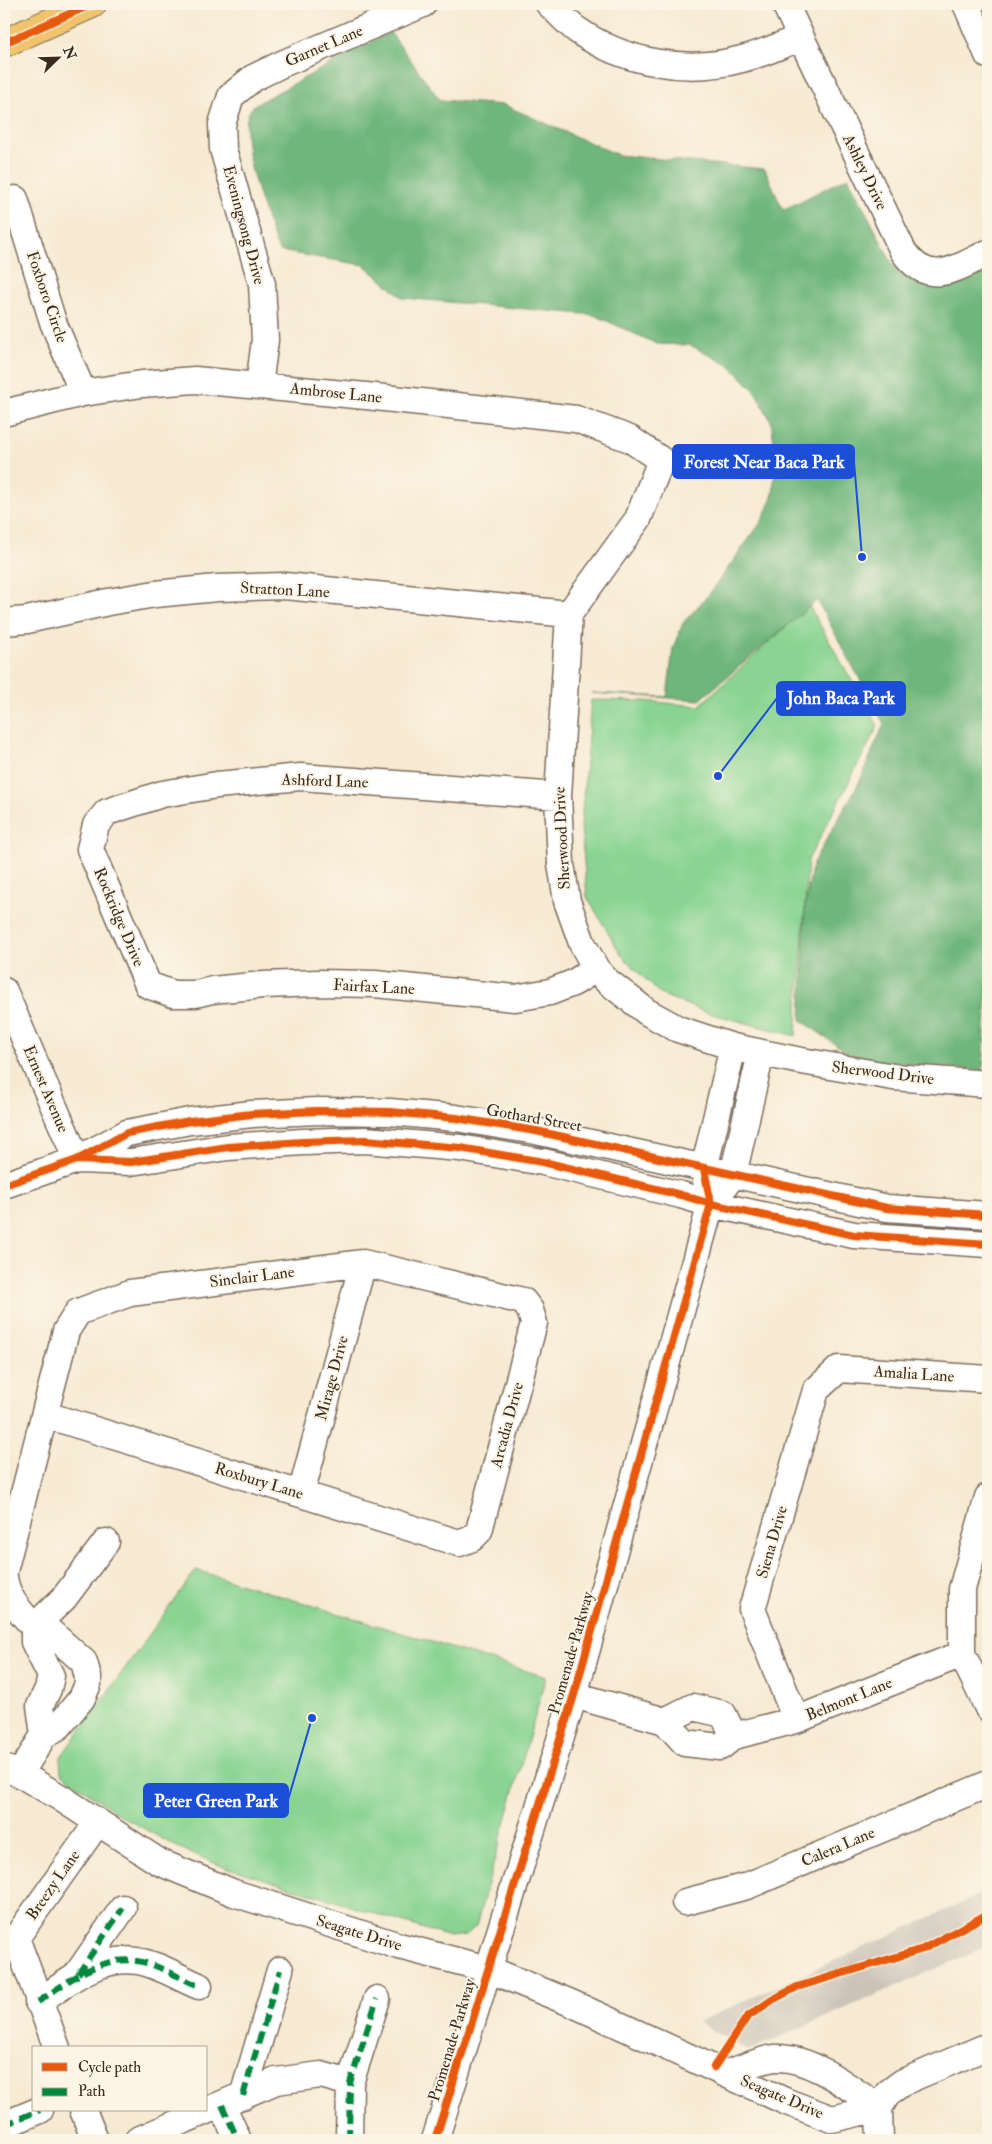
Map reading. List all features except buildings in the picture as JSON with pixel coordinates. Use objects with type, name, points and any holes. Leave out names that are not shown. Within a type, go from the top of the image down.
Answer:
[{"type":"main road","points":[[4,43],[92,4]]},
{"type":"street","name":"Garnet Lane","points":[[231,96],[253,78],[284,63],[423,4]]},
{"type":"street","points":[[549,4],[576,29],[601,44],[625,55],[675,65],[705,65],[741,59],[800,38]]},
{"type":"street","name":"Ashley Drive","points":[[785,4],[903,251],[912,264],[925,271],[938,274],[988,253]]},
{"type":"street","points":[[966,4],[988,55]]},
{"type":"street","name":"Eveningsong Drive","points":[[231,96],[222,124],[223,148],[262,284],[265,340],[259,386]]},
{"type":"street","name":"Foxboro Circle","points":[[15,199],[53,322],[83,393]]},
{"type":"street","name":"Ambrose Lane","points":[[4,413],[83,393],[142,384],[195,380],[576,419],[630,439],[662,460],[638,519],[568,614]]},
{"type":"street","name":"Stratton Lane","points":[[4,622],[27,620],[108,602],[155,594],[217,588],[285,586],[568,614]]},
{"type":"street","name":"Sherwood Drive","points":[[568,614],[558,796],[561,864],[567,901],[582,943],[596,969],[606,981],[647,1012],[678,1029],[733,1047],[893,1077],[988,1084]]},
{"type":"street","name":"Ashford Lane","points":[[90,849],[96,825],[107,812],[162,794],[217,785],[301,778],[558,796]]},
{"type":"street","name":"Rockridge Drive","points":[[90,849],[148,985]]},
{"type":"street","name":"Fairfax Lane","points":[[148,985],[174,994],[196,994],[212,990],[263,985],[375,984],[515,998],[550,992],[596,969]]},
{"type":"street","name":"Ernest Avenue","points":[[4,991],[77,1160]]},
{"type":"street","name":"Promenade Parkway","points":[[711,1204],[704,1169],[733,1047]]},
{"type":"street","name":"Promenade Parkway","points":[[435,2140],[574,1695],[711,1204],[733,1175],[761,1053]]},
{"type":"street","name":"Gothard Street","points":[[4,1186],[77,1160],[127,1133],[190,1121],[252,1114],[317,1111],[390,1112],[456,1118],[536,1131],[887,1208],[988,1214]]},
{"type":"street","name":"Gothard Street","points":[[77,1160],[131,1162],[228,1146],[365,1140],[460,1148],[543,1162],[711,1204],[854,1235],[988,1244]]},
{"type":"street","name":"Sinclair Lane","points":[[4,1571],[66,1332],[78,1312],[130,1293],[362,1263],[522,1301],[530,1310]]},
{"type":"street","name":"Mirage Drive","points":[[302,1494],[362,1263]]},
{"type":"street","name":"Arcadia Drive","points":[[472,1538],[479,1531],[534,1322],[530,1310]]},
{"type":"street","name":"Amalia Lane","points":[[839,1369],[988,1379]]},
{"type":"street","name":"Siena Drive","points":[[796,1720],[752,1609],[816,1390],[839,1369]]},
{"type":"street","name":"Roxbury Lane","points":[[46,1415],[460,1543],[472,1538]]},
{"type":"street","points":[[988,1497],[962,1589],[962,1654],[988,1708]]},
{"type":"street","points":[[44,1735],[40,1706],[48,1690],[50,1676],[34,1642],[34,1627],[64,1598],[106,1542]]},
{"type":"street","points":[[4,1577],[6,1589],[14,1605],[34,1627],[48,1630],[84,1662],[88,1684],[82,1698],[58,1726],[44,1735],[12,1771]]},
{"type":"street","name":"Belmont Lane","points":[[665,1721],[685,1743],[720,1747],[734,1736],[796,1720],[962,1654]]},
{"type":"street","points":[[50,1676],[86,1668]]},
{"type":"street","points":[[574,1695],[665,1721],[693,1707],[723,1714],[734,1736]]},
{"type":"street","name":"Seagate Drive","points":[[12,1771],[98,1822],[159,1862],[234,1893],[398,1946],[488,1969],[571,2003],[832,2119],[879,2108]]},
{"type":"street","name":"Calera Lane","points":[[685,1902],[747,1886],[988,1784]]},
{"type":"street","name":"Breezy Lane","points":[[10,1941],[98,1822]]},
{"type":"street","points":[[76,1976],[123,1908]]},
{"type":"street","points":[[10,1941],[56,2046]]},
{"type":"street","points":[[38,2002],[76,1976],[106,1964],[136,1961],[198,1986]]},
{"type":"street","points":[[238,2140],[233,2101],[280,1970]]},
{"type":"street","points":[[349,2140],[350,2083],[377,1999]]},
{"type":"street","points":[[880,2140],[879,2108],[888,2093],[903,2082],[988,2046]]},
{"type":"street","name":"Seagate Drive","points":[[727,2073],[775,2058],[797,2061],[818,2070],[879,2108]]},
{"type":"street","points":[[805,2108],[818,2070]]},
{"type":"street","points":[[208,2111],[276,2081],[322,2076],[350,2083]]},
{"type":"street","points":[[4,2125],[35,2112]]},
{"type":"street","points":[[84,2112],[95,2140]]},
{"type":"street","points":[[138,2140],[206,2112]]},
{"type":"shaded area","points":[[988,1891],[988,1946],[748,2051],[698,2022]]},
{"type":"green space","points":[[390,32],[440,100],[504,105],[618,155],[765,169],[783,210],[848,177],[893,265],[911,280],[925,286],[949,287],[969,280],[988,270],[988,975],[983,1071],[856,1059],[801,1020],[805,905],[813,863],[859,783],[884,724],[817,600],[700,700],[591,693],[667,697],[673,648],[683,623],[710,593],[762,521],[773,494],[776,458],[771,421],[755,391],[730,366],[690,345],[657,344],[594,315],[403,298],[364,265],[279,251],[261,203],[250,163],[246,128],[249,112],[254,105]]},
{"type":"green space","points":[[809,606],[878,726],[808,860],[796,1036],[708,1013],[660,994],[622,956],[587,897],[581,826],[591,700],[645,701],[699,706]]},
{"type":"green space","points":[[196,1570],[546,1677],[476,1926],[466,1935],[450,1937],[219,1865],[171,1844],[120,1815],[61,1773],[60,1758]]},
{"type":"marked path","points":[[78,1974],[123,1908]]},
{"type":"marked path","points":[[38,2002],[60,1986],[97,1966],[123,1960],[153,1965],[199,1986]]},
{"type":"marked path","points":[[243,2096],[280,1970]]},
{"type":"marked path","points":[[349,2140],[350,2083],[377,1999]]},
{"type":"marked path","points":[[222,2105],[238,2140]]},
{"type":"marked path","points":[[4,2125],[35,2112]]},
{"type":"cycle path","points":[[4,43],[92,4]]},
{"type":"cycle path","points":[[4,1185],[77,1160],[127,1133],[190,1121],[252,1114],[317,1111],[390,1112],[456,1118],[536,1131],[887,1208],[988,1215]]},
{"type":"cycle path","points":[[77,1160],[131,1162],[228,1147],[365,1140],[460,1148],[543,1162],[711,1204],[854,1235],[988,1244]]},
{"type":"cycle path","points":[[435,2140],[574,1695],[711,1204],[704,1169]]},
{"type":"cycle path","points":[[714,2067],[747,2017],[772,2000],[797,1987],[923,1949],[988,1914]]},
{"type":"place","name":"Forest Near Baca Park","points":[[862,557]]},
{"type":"place","name":"John Baca Park","points":[[718,776]]},
{"type":"place","name":"Peter Green Park","points":[[312,1718]]}]
